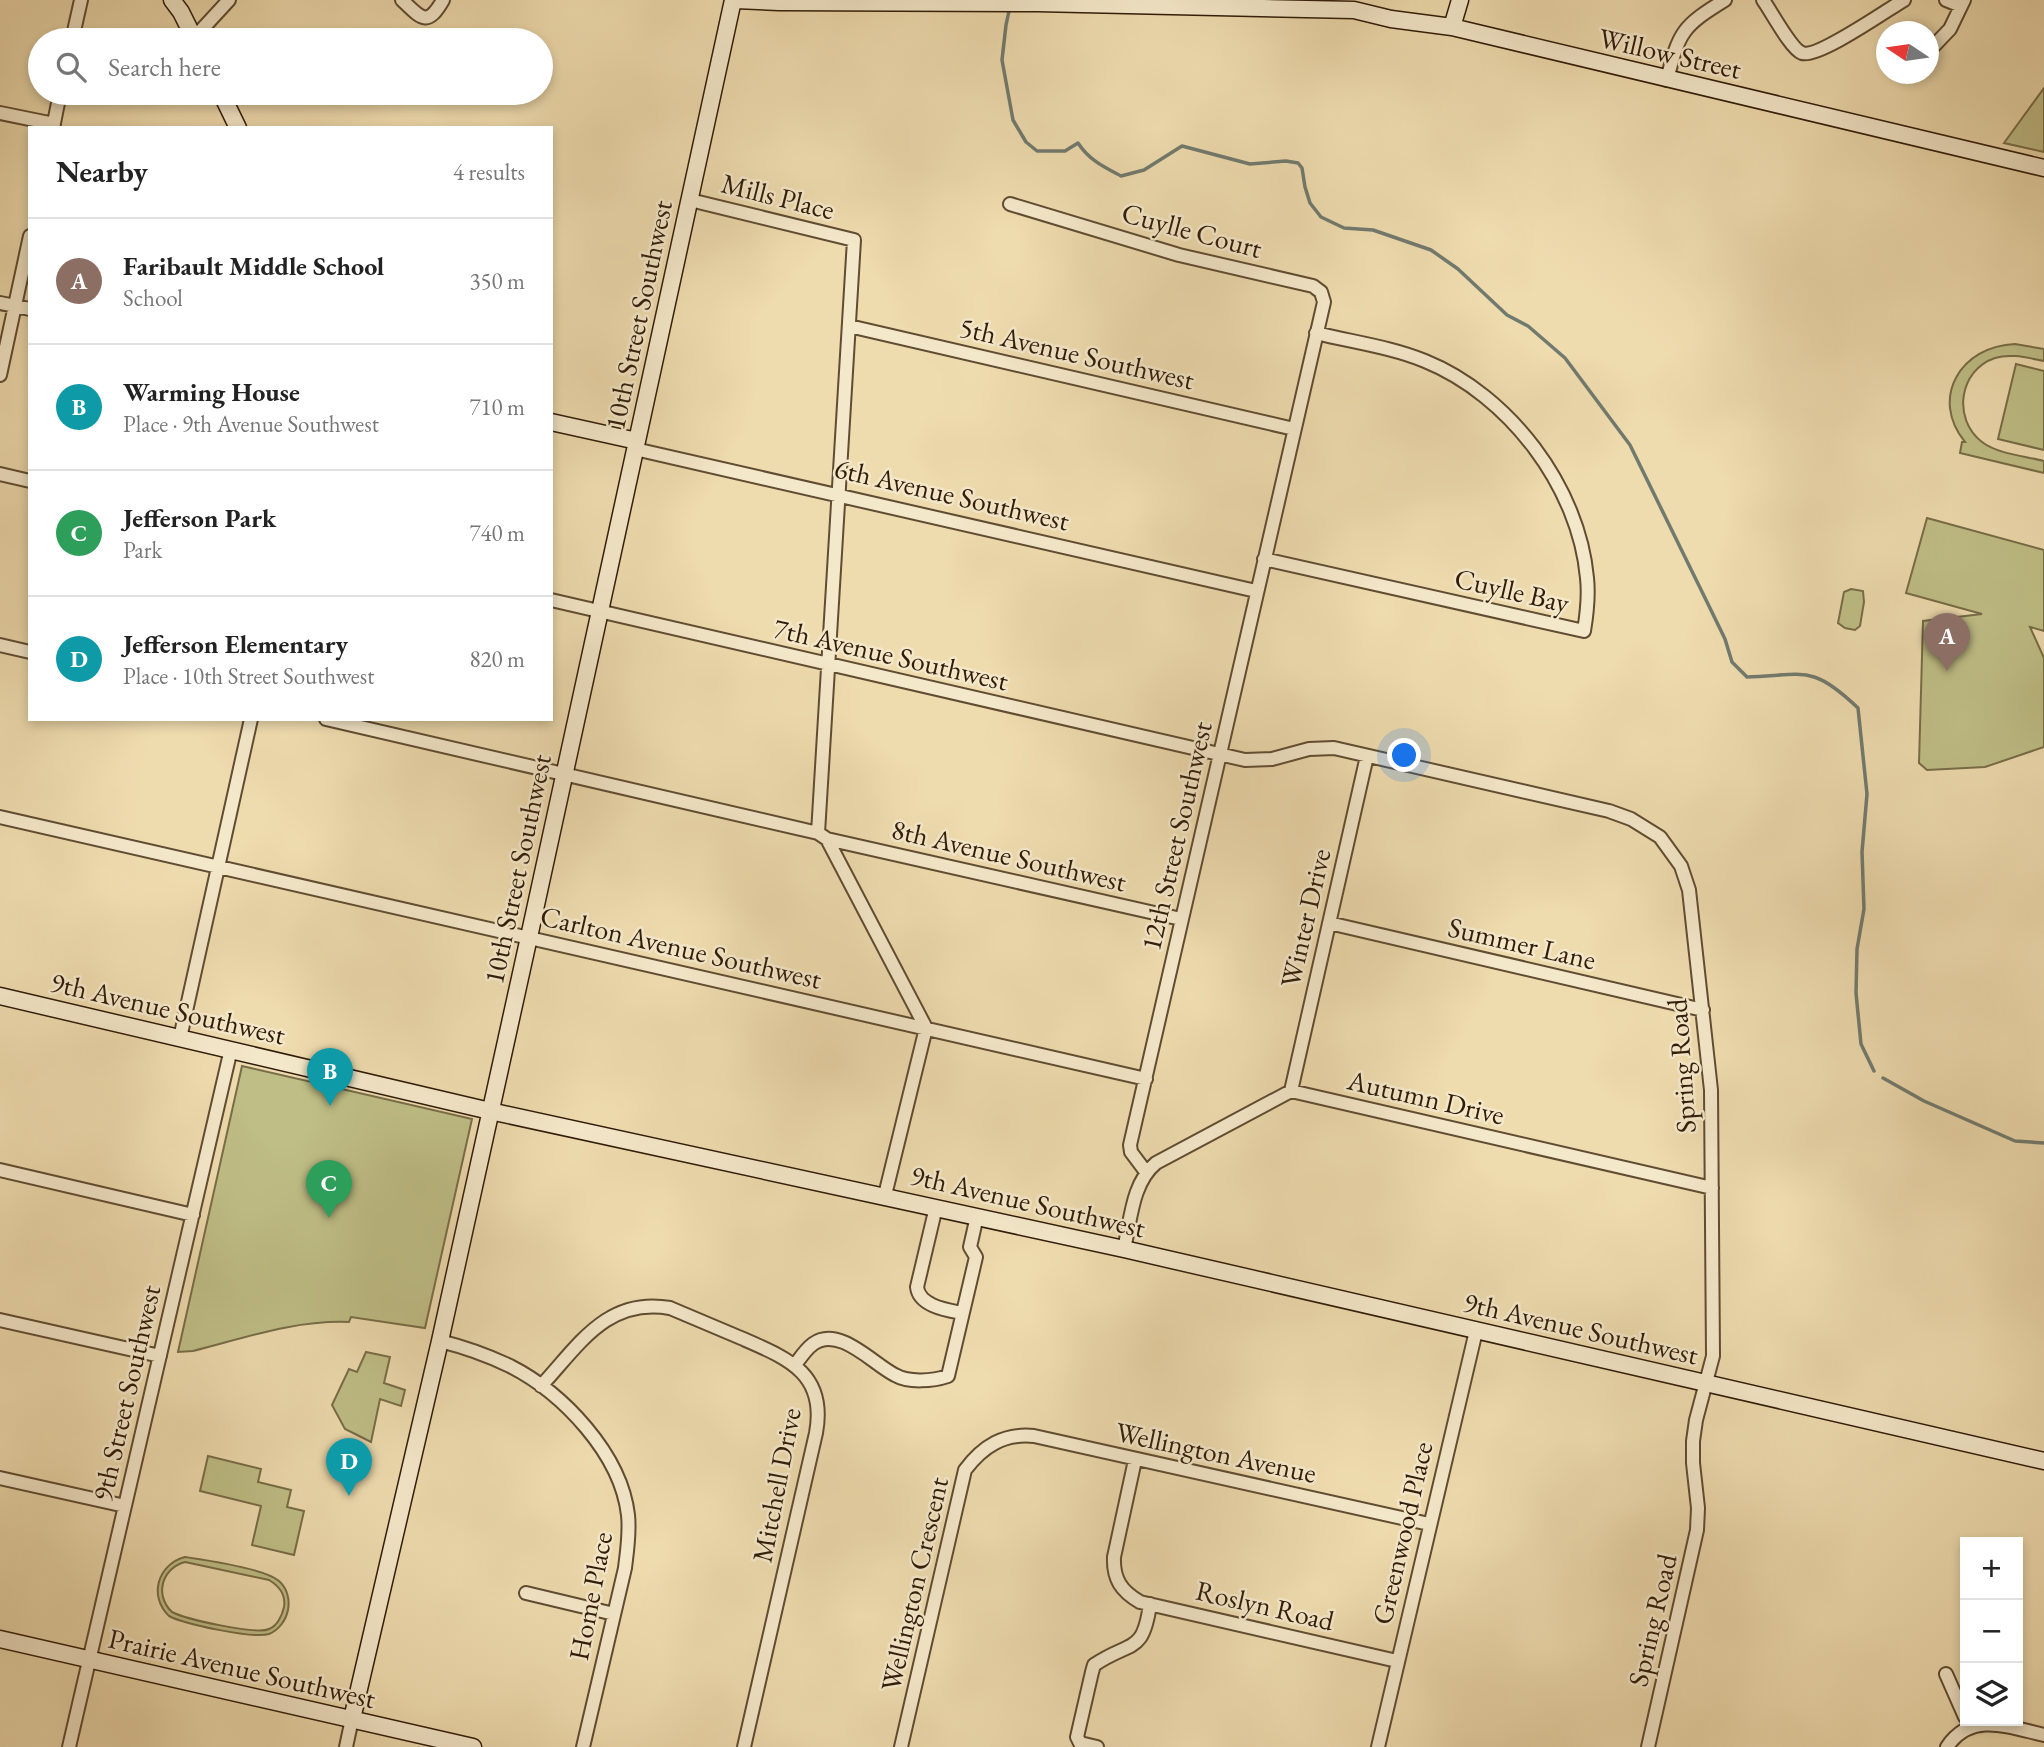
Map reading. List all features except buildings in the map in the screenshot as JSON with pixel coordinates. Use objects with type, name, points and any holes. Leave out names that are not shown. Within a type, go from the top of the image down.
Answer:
[{"type":"street","points":[[75,28],[81,0]]},
{"type":"street","points":[[172,0],[189,28]]},
{"type":"street","points":[[205,28],[229,0]]},
{"type":"street","points":[[402,0],[420,17],[428,18],[435,15],[443,0]]},
{"type":"street","name":"Willow Street","points":[[734,0],[1354,10],[1391,19],[1452,27],[2044,168]]},
{"type":"street","name":"10th Street Southwest","points":[[346,1747],[440,1341],[734,0]]},
{"type":"street","points":[[1452,27],[1460,0]]},
{"type":"street","points":[[1667,80],[1676,43],[1683,32],[1691,23],[1725,0]]},
{"type":"street","points":[[1763,0],[1791,43],[1800,53],[1806,54],[1822,49],[1904,0]]},
{"type":"street","points":[[1939,40],[1950,29],[1962,3],[1946,0]]},
{"type":"street","points":[[0,113],[53,126],[58,105]]},
{"type":"street","points":[[227,105],[237,126]]},
{"type":"street","name":"Mills Place","points":[[690,200],[854,240],[849,326]]},
{"type":"street","name":"Cuylle Court","points":[[1010,204],[1179,255],[1313,286],[1321,292],[1324,302],[1316,333]]},
{"type":"street","points":[[0,376],[28,245]]},
{"type":"street","points":[[0,303],[28,309]]},
{"type":"street","points":[[849,326],[828,664],[822,836],[926,1028],[886,1195]]},
{"type":"street","name":"5th Avenue Southwest","points":[[849,326],[1294,429]]},
{"type":"street","points":[[1294,429],[1316,333]]},
{"type":"street","name":"Cuylle Bay","points":[[1264,559],[1584,631],[1588,604],[1587,578],[1576,527],[1567,502],[1520,428],[1476,390],[1424,361],[1316,333]]},
{"type":"street","name":"6th Avenue Southwest","points":[[553,423],[839,495],[1256,591]]},
{"type":"street","name":"12th Street Southwest","points":[[1146,1172],[1131,1152],[1130,1145],[1294,429]]},
{"type":"street","points":[[0,474],[28,481]]},
{"type":"street","name":"7th Avenue Southwest","points":[[553,600],[1220,755]]},
{"type":"street","points":[[0,645],[28,652]]},
{"type":"street","points":[[180,1038],[251,721]]},
{"type":"street","name":"8th Avenue Southwest","points":[[335,721],[1181,919]]},
{"type":"street","name":"Spring Road","points":[[1220,755],[1258,761],[1309,748],[1334,748],[1609,811],[1631,819],[1653,832],[1681,866],[1689,890],[1711,1090],[1713,1356],[1693,1441],[1697,1530],[1648,1747]]},
{"type":"street","name":"Winter Drive","points":[[1291,1091],[1367,756]]},
{"type":"street","name":"Carlton Avenue Southwest","points":[[0,817],[1146,1079]]},
{"type":"street","name":"Summer Lane","points":[[1329,923],[1703,1010]]},
{"type":"street","name":"9th Avenue Southwest","points":[[0,996],[490,1111],[886,1195],[2044,1461]]},
{"type":"street","name":"9th Street Southwest","points":[[69,1747],[231,1049]]},
{"type":"street","points":[[1124,1249],[1139,1183],[1146,1172],[1156,1163],[1291,1091]]},
{"type":"street","name":"Autumn Drive","points":[[1291,1091],[1712,1188]]},
{"type":"street","points":[[0,1171],[192,1215]]},
{"type":"street","points":[[936,1207],[918,1294],[941,1309],[962,1314]]},
{"type":"street","points":[[795,1365],[814,1343],[829,1340],[849,1344],[897,1377],[925,1381],[948,1376],[976,1257],[970,1247],[977,1216]]},
{"type":"street","name":"Mitchell Drive","points":[[541,1386],[596,1326],[609,1317],[639,1307],[655,1305],[670,1308],[777,1353],[795,1365],[812,1385],[819,1417],[744,1747]]},
{"type":"street","points":[[0,1320],[160,1356]]},
{"type":"street","name":"Greenwood Place","points":[[1378,1747],[1476,1331]]},
{"type":"street","name":"Home Place","points":[[440,1341],[489,1356],[541,1386],[583,1424],[600,1444],[614,1466],[623,1491],[628,1516],[628,1543],[583,1747]]},
{"type":"street","name":"Wellington Avenue","points":[[993,1442],[1021,1434],[1034,1436],[1429,1524]]},
{"type":"street","name":"Wellington Crescent","points":[[901,1747],[965,1470],[993,1442]]},
{"type":"street","name":"Roslyn Road","points":[[1135,1460],[1114,1557],[1117,1581],[1124,1592],[1140,1602],[1397,1661]]},
{"type":"street","points":[[0,1478],[125,1506]]},
{"type":"street","points":[[526,1593],[614,1614]]},
{"type":"street","points":[[1097,1747],[1080,1743],[1077,1737],[1094,1665],[1138,1642],[1144,1635],[1150,1604]]},
{"type":"street","name":"Prairie Avenue Southwest","points":[[0,1639],[473,1747]]},
{"type":"street","points":[[1945,1674],[1960,1706]]},
{"type":"street","points":[[1947,1747],[1963,1726]]},
{"type":"street","points":[[2004,1726],[2044,1735]]},
{"type":"shaded area","points":[[2044,88],[2044,152],[2004,143]]},
{"type":"shaded area","points":[[2015,344],[2044,349],[2044,361],[2007,356],[1983,364],[1967,384],[1963,408],[1972,432],[1982,442],[2003,452],[2044,461],[2044,473],[1960,453],[1962,442],[1965,442],[1955,425],[1950,408],[1956,377],[1966,364],[1979,354],[1996,347]]},
{"type":"shaded area","points":[[2016,364],[2044,371],[2044,450],[1998,439]]},
{"type":"shaded area","points":[[1927,518],[2044,550],[2044,631],[2030,627],[2044,658],[2044,747],[1985,767],[1927,770],[1919,763],[1923,621],[1982,614],[1906,593]]},
{"type":"shaded area","points":[[1851,589],[1863,591],[1860,626],[1855,630],[1838,623],[1844,592]]},
{"type":"shaded area","points":[[242,1066],[472,1119],[425,1328],[351,1317],[349,1322],[289,1327],[193,1351],[178,1352]]},
{"type":"shaded area","points":[[366,1352],[390,1357],[384,1383],[405,1390],[401,1406],[380,1399],[371,1442],[345,1429],[332,1405],[349,1369],[357,1372]]},
{"type":"shaded area","points":[[208,1456],[261,1469],[258,1482],[291,1490],[287,1507],[304,1511],[294,1555],[252,1545],[261,1506],[200,1491]]},
{"type":"shaded area","points":[[185,1557],[206,1560],[248,1568],[271,1576],[282,1584],[287,1594],[289,1602],[284,1621],[273,1632],[261,1635],[219,1630],[169,1616],[159,1599],[159,1582],[168,1566]],"holes":[[[185,1562],[269,1580],[281,1591],[284,1599],[280,1617],[269,1629],[250,1630],[179,1615],[172,1612],[163,1598],[166,1576],[177,1565]]]},
{"type":"waterway","points":[[1009,11],[1002,60],[1013,120],[1026,142],[1037,151],[1065,151],[1078,143],[1092,159],[1121,176],[1144,170],[1182,146],[1250,164],[1286,161],[1298,163],[1302,168],[1310,203],[1321,217],[1344,228],[1373,230],[1431,250],[1458,269],[1507,315],[1528,326],[1565,358],[1630,445],[1725,639],[1732,662],[1747,677],[1795,674],[1818,678],[1858,708],[1867,794],[1862,852],[1864,909],[1857,949],[1856,993],[1861,1044],[1874,1071]]},
{"type":"waterway","points":[[1883,1078],[1924,1101],[2015,1141],[2044,1143]]},
{"type":"place","name":"Faribault Middle School","points":[[1947,671]]},
{"type":"place","name":"Warming House","points":[[330,1106]]},
{"type":"place","name":"Jefferson Park","points":[[329,1218]]},
{"type":"place","name":"Jefferson Elementary","points":[[349,1496]]}]
